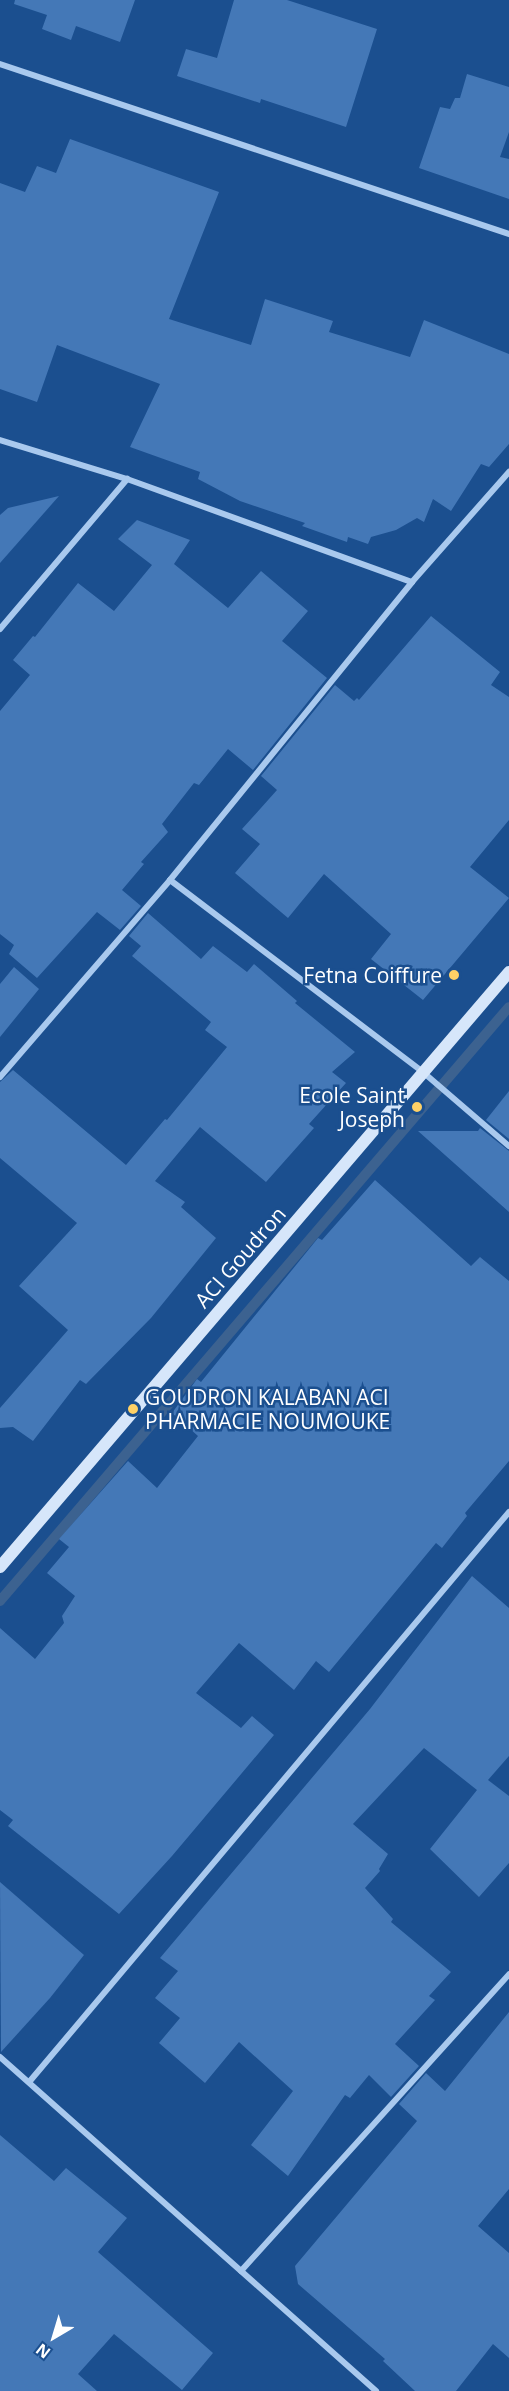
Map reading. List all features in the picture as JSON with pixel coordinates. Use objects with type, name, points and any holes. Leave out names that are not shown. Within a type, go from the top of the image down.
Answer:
[{"type":"street","points":[[0,64],[509,234]]},
{"type":"street","points":[[0,440],[127,479],[412,582]]},
{"type":"street","points":[[0,1077],[170,880],[412,582],[509,472]]},
{"type":"street","points":[[0,629],[127,479]]},
{"type":"street","points":[[170,880],[424,1073],[509,1146]]},
{"type":"street","name":"ACI Goudron","points":[[0,1567],[509,972]]},
{"type":"street","points":[[30,2081],[509,1512]]},
{"type":"street","points":[[241,2271],[509,1974]]},
{"type":"street","points":[[0,2057],[30,2081],[376,2391]]},
{"type":"building","points":[[15,0],[135,0],[120,42],[76,26],[71,40],[42,29],[47,15],[14,4]]},
{"type":"building","points":[[234,0],[287,0],[377,29],[346,127],[261,99],[260,103],[177,76],[186,49],[217,58]]},
{"type":"building","points":[[467,74],[509,87],[509,132],[500,157],[509,159],[509,199],[419,168],[440,107],[450,109],[455,98],[460,98]]},
{"type":"building","points":[[70,139],[219,192],[169,319],[251,345],[265,299],[333,321],[329,332],[410,357],[424,320],[509,354],[509,444],[489,467],[481,464],[451,511],[433,499],[424,522],[417,518],[396,530],[371,537],[368,544],[348,537],[347,542],[302,526],[305,523],[240,501],[198,479],[200,472],[130,447],[160,384],[57,345],[37,402],[0,389],[0,183],[25,192],[37,166],[56,173]]},
{"type":"building","points":[[59,496],[0,563],[0,515],[8,508]]},
{"type":"building","points":[[137,520],[190,540],[174,564],[228,608],[261,571],[308,611],[282,641],[327,678],[253,770],[228,749],[199,785],[194,783],[162,824],[168,832],[141,862],[144,864],[122,890],[141,906],[120,930],[97,912],[37,978],[9,954],[14,945],[0,934],[0,711],[30,675],[13,660],[33,636],[35,637],[78,583],[114,611],[152,565],[118,539]]},
{"type":"building","points":[[431,616],[500,672],[491,685],[509,697],[509,820],[470,867],[509,898],[423,1000],[371,959],[391,934],[324,874],[288,918],[235,873],[260,844],[242,829],[277,790],[261,776],[335,685],[354,701],[357,698],[359,700]]},
{"type":"building","points":[[148,913],[201,959],[213,946],[247,972],[254,964],[297,1001],[295,1003],[355,1052],[332,1072],[346,1083],[309,1124],[314,1128],[266,1182],[200,1127],[155,1181],[185,1202],[181,1207],[216,1238],[151,1318],[86,1384],[80,1380],[33,1441],[13,1427],[0,1428],[0,1408],[68,1330],[19,1286],[77,1223],[0,1158],[0,1082],[13,1070],[126,1165],[165,1119],[167,1120],[227,1047],[205,1030],[211,1022],[132,956],[141,946],[129,936]]},
{"type":"building","points":[[14,967],[39,989],[0,1037],[0,984]]},
{"type":"building","points":[[509,1091],[509,1139],[486,1120]]},
{"type":"building","points":[[480,1128],[509,1151],[509,1212],[418,1131],[478,1131]]},
{"type":"building","points":[[375,1180],[471,1266],[480,1257],[509,1281],[509,1461],[465,1513],[467,1516],[442,1548],[436,1543],[329,1672],[316,1661],[294,1690],[239,1643],[196,1693],[241,1728],[252,1716],[274,1735],[172,1856],[119,1914],[8,1826],[13,1820],[0,1810],[0,1628],[35,1659],[64,1623],[62,1616],[75,1596],[47,1573],[69,1547],[59,1539],[128,1461],[157,1488],[198,1436],[172,1413],[197,1379],[201,1382],[318,1238],[322,1240]]},
{"type":"building","points":[[472,1576],[509,1608],[509,1756],[488,1780],[509,1796],[509,1863],[479,1897],[430,1849],[477,1790],[424,1748],[353,1824],[388,1854],[380,1871],[365,1888],[393,1919],[391,1922],[451,1972],[429,1996],[435,2000],[395,2044],[419,2066],[391,2097],[369,2075],[350,2098],[345,2095],[288,2176],[251,2145],[293,2091],[239,2042],[205,2083],[159,2043],[180,2018],[155,1998],[178,1971],[160,1958],[370,1709]]},
{"type":"building","points":[[0,1882],[84,1955],[50,1998],[1,2052]]},
{"type":"building","points":[[509,2012],[509,2189],[478,2226],[509,2253],[509,2358],[493,2344],[456,2391],[415,2391],[383,2361],[385,2359],[298,2284],[295,2266],[417,2121],[399,2104],[426,2073],[445,2091]]},
{"type":"building","points":[[0,2135],[54,2181],[66,2168],[127,2218],[98,2252],[213,2353],[182,2390],[114,2334],[78,2374],[97,2391],[0,2391]]},
{"type":"waterway","points":[[0,1601],[509,1007]]},
{"type":"place","name":"Fetna Coiffure","points":[[454,975]]},
{"type":"place","name":"Ecole Saint Joseph","points":[[417,1107]]},
{"type":"place","name":"GOUDRON KALABAN ACI PHARMACIE NOUMOUKE","points":[[133,1409]]}]
